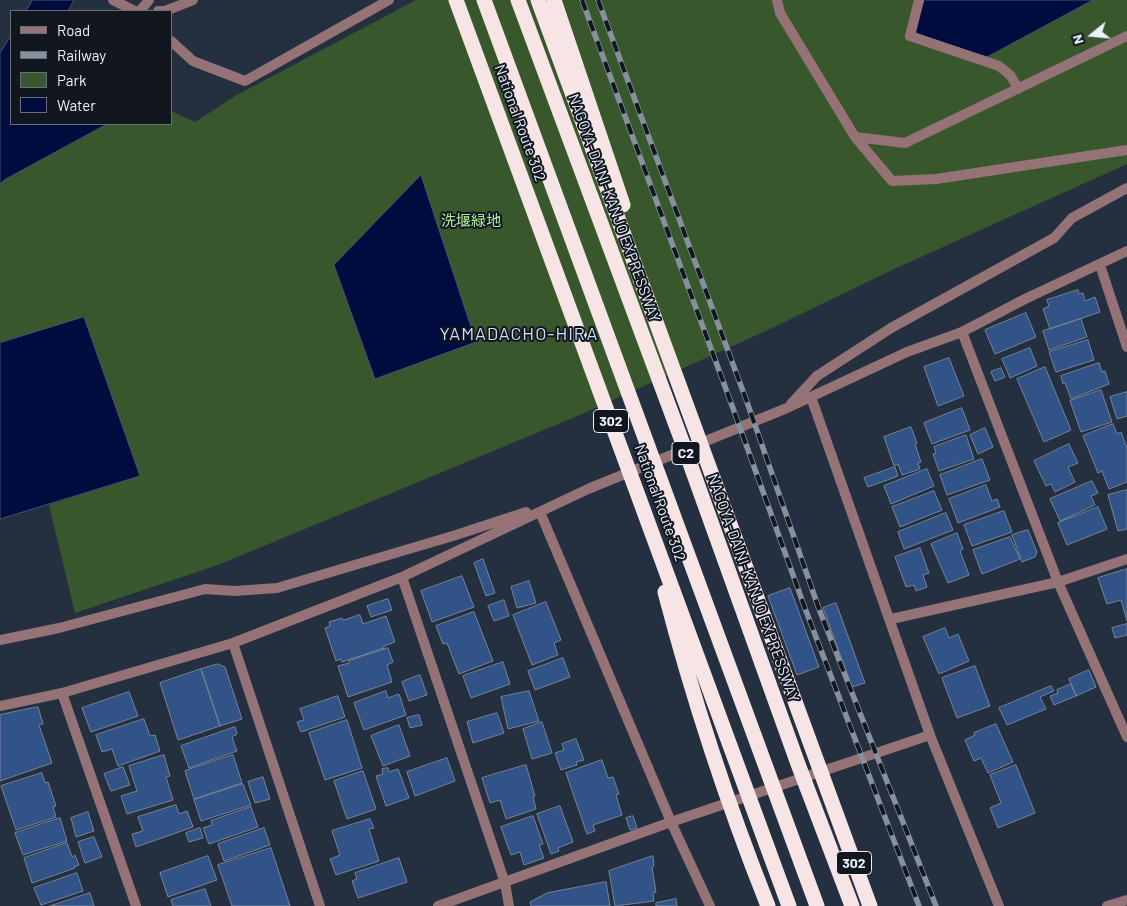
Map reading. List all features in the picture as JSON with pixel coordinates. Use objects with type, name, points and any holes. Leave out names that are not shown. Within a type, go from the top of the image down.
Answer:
[{"type":"highway","name":"National Route 302","points":[[456,0],[789,906]]},
{"type":"highway","name":"C2","points":[[484,0],[817,906]]},
{"type":"highway","name":"NAGOYA-DAINI-KANJO EXPRESSWAY","points":[[518,0],[683,444],[798,764],[852,906]]},
{"type":"highway","name":"302","points":[[538,0],[870,906]]},
{"type":"highway","points":[[554,0],[624,207],[683,444]]},
{"type":"highway","points":[[640,499],[682,655],[712,752],[744,847],[768,906]]},
{"type":"street","points":[[113,0],[131,9]]},
{"type":"street","points":[[141,10],[149,0]]},
{"type":"street","points":[[165,10],[193,0]]},
{"type":"street","points":[[172,42],[193,61],[245,81],[389,0]]},
{"type":"street","points":[[777,0],[780,13],[855,137],[892,181],[936,179],[1127,150]]},
{"type":"street","points":[[780,13],[786,0]]},
{"type":"street","points":[[919,0],[910,36],[999,66],[1012,76],[1018,89]]},
{"type":"street","points":[[855,137],[905,143],[1127,36]]},
{"type":"street","points":[[787,408],[817,376],[891,328],[1054,238],[1072,218],[1127,188]]},
{"type":"street","points":[[0,706],[62,693],[233,643],[402,577],[588,489],[787,408],[892,359],[962,332],[1025,299],[1127,251]]},
{"type":"street","points":[[1100,265],[1127,347]]},
{"type":"street","points":[[962,332],[1058,582],[1127,737]]},
{"type":"street","points":[[812,397],[930,735],[999,906]]},
{"type":"street","points":[[0,640],[59,628],[205,589],[235,591],[276,588],[456,536],[565,500]]},
{"type":"street","points":[[540,512],[707,903]]},
{"type":"street","points":[[890,619],[1058,582],[1127,559]]},
{"type":"street","points":[[402,577],[505,883],[509,906]]},
{"type":"street","points":[[233,643],[320,906]]},
{"type":"street","points":[[62,693],[136,906]]},
{"type":"street","points":[[438,906],[671,822],[930,735]]},
{"type":"street","points":[[1108,906],[1127,900]]},
{"type":"green space","name":"洗堰緑地","points":[[416,0],[1127,0],[1127,164],[892,270],[770,329],[580,415],[218,565],[75,613],[49,505],[139,476],[84,317],[0,342],[0,184],[4,180],[105,125],[172,125],[172,111],[195,122],[235,96]]},
{"type":"water","points":[[33,0],[74,0],[69,10],[27,10]]},
{"type":"water","points":[[924,0],[1093,0],[987,57],[914,35]]},
{"type":"water","points":[[10,38],[10,125],[105,125],[4,180],[0,184],[0,53]]},
{"type":"water","points":[[421,175],[476,342],[375,379],[334,265]]},
{"type":"water","points":[[84,317],[140,476],[0,519],[0,343]]},
{"type":"building","points":[[1078,290],[1079,294],[1083,293],[1085,301],[1095,297],[1100,312],[1050,329],[1043,309],[1049,306],[1047,300]]},
{"type":"building","points":[[1026,313],[1036,337],[995,354],[985,330]]},
{"type":"building","points":[[1081,319],[1087,337],[1049,350],[1043,331]]},
{"type":"building","points":[[1088,340],[1094,360],[1056,372],[1049,352]]},
{"type":"building","points":[[1030,348],[1037,366],[1010,378],[1002,359]]},
{"type":"building","points":[[949,358],[964,396],[938,406],[924,367]]},
{"type":"building","points":[[1099,363],[1102,372],[1105,371],[1109,384],[1071,399],[1061,376]]},
{"type":"building","points":[[1045,367],[1071,430],[1044,442],[1017,379]]},
{"type":"building","points":[[1001,368],[1005,377],[995,381],[991,372]]},
{"type":"building","points":[[1101,390],[1112,422],[1081,432],[1070,401]]},
{"type":"building","points":[[1127,392],[1127,416],[1117,419],[1110,397]]},
{"type":"building","points":[[962,408],[970,430],[932,444],[924,423]]},
{"type":"building","points":[[1113,424],[1117,434],[1121,432],[1127,448],[1127,482],[1109,489],[1102,471],[1098,473],[1083,436]]},
{"type":"building","points":[[911,427],[917,443],[915,444],[921,462],[918,463],[920,469],[902,475],[898,464],[894,466],[884,437]]},
{"type":"building","points":[[985,428],[993,447],[978,454],[970,435]]},
{"type":"building","points":[[966,435],[974,459],[939,471],[933,454],[936,453],[934,447]]},
{"type":"building","points":[[1069,444],[1078,463],[1068,467],[1075,482],[1055,492],[1051,484],[1046,486],[1034,461]]},
{"type":"building","points":[[982,459],[990,480],[947,495],[940,475]]},
{"type":"building","points":[[895,467],[898,476],[868,487],[864,478]]},
{"type":"building","points":[[927,469],[934,486],[891,504],[884,486]]},
{"type":"building","points":[[1092,481],[1098,493],[1091,496],[1095,505],[1060,521],[1050,499]]},
{"type":"building","points":[[986,485],[992,501],[997,499],[1000,507],[958,523],[949,499]]},
{"type":"building","points":[[1127,490],[1127,529],[1118,531],[1108,495]]},
{"type":"building","points":[[934,491],[942,510],[900,527],[892,507]]},
{"type":"building","points":[[1098,507],[1107,529],[1067,545],[1058,523]]},
{"type":"building","points":[[1004,511],[1012,532],[972,546],[964,525]]},
{"type":"building","points":[[946,513],[953,530],[904,549],[898,532]]},
{"type":"building","points":[[1028,530],[1037,552],[1035,557],[1022,562],[1012,535]]},
{"type":"building","points":[[957,533],[963,549],[960,551],[969,575],[948,583],[931,544]]},
{"type":"building","points":[[1010,537],[1020,559],[982,574],[973,550]]},
{"type":"building","points":[[920,548],[929,573],[923,575],[927,587],[916,591],[914,585],[906,587],[895,557]]},
{"type":"building","points":[[483,559],[495,593],[486,596],[474,563]]},
{"type":"building","points":[[1127,569],[1127,621],[1121,600],[1107,604],[1098,578]]},
{"type":"building","points":[[462,576],[474,607],[432,622],[421,591]]},
{"type":"building","points":[[529,581],[536,603],[517,608],[511,587]]},
{"type":"building","points":[[790,588],[819,667],[797,675],[768,596]]},
{"type":"building","points":[[388,599],[392,610],[371,617],[367,606]]},
{"type":"building","points":[[504,600],[509,616],[494,621],[488,606]]},
{"type":"building","points":[[546,602],[561,640],[554,643],[558,655],[532,665],[513,615]]},
{"type":"building","points":[[836,603],[865,683],[852,687],[823,608]]},
{"type":"building","points":[[474,612],[493,661],[459,674],[447,643],[443,644],[436,626]]},
{"type":"building","points":[[360,615],[363,624],[386,616],[395,642],[384,646],[384,648],[342,662],[341,659],[336,661],[325,628],[330,626],[329,622]]},
{"type":"building","points":[[1127,624],[1127,635],[1115,638],[1112,628]]},
{"type":"building","points":[[945,628],[949,638],[958,634],[969,661],[939,674],[923,637]]},
{"type":"building","points":[[388,648],[393,662],[387,665],[392,682],[348,697],[338,666]]},
{"type":"building","points":[[563,658],[570,677],[535,690],[528,671]]},
{"type":"building","points":[[503,662],[510,684],[471,698],[463,676]]},
{"type":"building","points":[[218,664],[225,667],[242,719],[220,726],[201,669]]},
{"type":"building","points":[[975,666],[990,706],[957,718],[942,678]]},
{"type":"building","points":[[201,669],[220,726],[178,740],[160,683]]},
{"type":"building","points":[[1089,670],[1096,687],[1076,696],[1069,679]]},
{"type":"building","points":[[420,675],[427,695],[409,701],[402,682]]},
{"type":"building","points":[[1071,684],[1076,696],[1054,705],[1050,696],[1058,693],[1057,690]]},
{"type":"building","points":[[1051,686],[1054,691],[1040,697],[1046,709],[1007,725],[999,708]]},
{"type":"building","points":[[386,691],[388,698],[399,694],[406,715],[364,730],[354,703]]},
{"type":"building","points":[[529,691],[539,721],[508,729],[501,697]]},
{"type":"building","points":[[129,692],[138,716],[91,732],[82,708]]},
{"type":"building","points":[[338,696],[345,717],[301,732],[297,722],[304,720],[300,709]]},
{"type":"building","points":[[38,707],[43,724],[39,725],[52,763],[0,781],[0,715]]},
{"type":"building","points":[[497,713],[504,733],[473,743],[467,722]]},
{"type":"building","points":[[419,715],[422,725],[410,728],[407,718]]},
{"type":"building","points":[[144,719],[150,736],[155,735],[160,751],[118,766],[112,749],[102,752],[96,735]]},
{"type":"building","points":[[347,720],[362,768],[325,780],[309,733]]},
{"type":"building","points":[[542,722],[552,753],[532,759],[523,729]]},
{"type":"building","points":[[996,724],[1013,762],[988,773],[981,758],[974,761],[965,740],[975,735],[974,733]]},
{"type":"building","points":[[399,725],[410,756],[383,766],[371,736]]},
{"type":"building","points":[[235,727],[237,734],[232,737],[237,751],[189,768],[181,746]]},
{"type":"building","points":[[576,739],[584,760],[576,762],[577,765],[561,770],[555,753],[564,750],[562,744]]},
{"type":"building","points":[[164,755],[170,776],[166,777],[173,800],[127,814],[121,796],[137,791],[129,766]]},
{"type":"building","points":[[233,755],[242,783],[194,799],[185,771]]},
{"type":"building","points":[[447,758],[455,781],[415,796],[407,772]]},
{"type":"building","points":[[602,760],[608,778],[613,777],[619,794],[616,795],[622,815],[593,825],[595,831],[587,834],[566,773]]},
{"type":"building","points":[[526,765],[535,796],[533,797],[536,809],[506,819],[500,800],[490,803],[482,778]]},
{"type":"building","points":[[1016,765],[1035,813],[998,828],[990,808],[1001,803],[990,775]]},
{"type":"building","points":[[123,767],[130,785],[111,791],[104,774]]},
{"type":"building","points":[[388,768],[389,772],[398,769],[409,798],[386,806],[376,776],[383,774],[382,769]]},
{"type":"building","points":[[363,771],[376,809],[347,819],[334,781]]},
{"type":"building","points":[[42,773],[45,783],[48,782],[56,806],[53,807],[56,817],[16,830],[1,786]]},
{"type":"building","points":[[263,777],[270,799],[255,803],[248,782]]},
{"type":"building","points":[[243,784],[251,805],[201,821],[194,800]]},
{"type":"building","points":[[176,805],[179,814],[187,811],[193,827],[136,847],[132,834],[143,831],[138,817]]},
{"type":"building","points":[[560,806],[573,842],[558,848],[559,851],[551,854],[537,814]]},
{"type":"building","points":[[251,807],[258,827],[209,844],[203,828],[212,825],[211,821]]},
{"type":"building","points":[[88,812],[94,831],[76,837],[71,818]]},
{"type":"building","points":[[533,816],[543,844],[539,845],[544,858],[524,865],[520,852],[511,855],[501,827]]},
{"type":"building","points":[[633,816],[637,828],[630,830],[626,818]]},
{"type":"building","points":[[60,818],[67,841],[23,855],[15,833]]},
{"type":"building","points":[[370,819],[374,828],[369,829],[379,861],[336,875],[330,859],[340,855],[332,831]]},
{"type":"building","points":[[200,828],[203,838],[189,842],[186,833]]},
{"type":"building","points":[[264,828],[270,845],[224,861],[218,844]]},
{"type":"building","points":[[94,837],[102,857],[85,863],[78,842]]},
{"type":"building","points":[[67,843],[72,857],[75,855],[79,865],[32,883],[24,858]]},
{"type":"building","points":[[271,848],[290,906],[232,906],[218,865]]},
{"type":"building","points":[[208,856],[217,880],[168,897],[160,873]]},
{"type":"building","points":[[653,856],[654,866],[652,867],[656,892],[653,893],[654,901],[615,906],[609,871]]},
{"type":"building","points":[[399,858],[407,882],[358,898],[352,881],[357,879],[355,873]]},
{"type":"building","points":[[77,873],[83,891],[41,905],[34,888]]},
{"type":"building","points":[[606,882],[610,906],[531,906],[530,902],[547,893]]},
{"type":"building","points":[[205,889],[211,906],[173,906],[171,900]]},
{"type":"building","points":[[90,893],[94,906],[50,906]]},
{"type":"building","points":[[676,899],[677,906],[656,906],[656,903]]},
{"type":"railway","points":[[582,0],[806,611],[919,906]]},
{"type":"railway","points":[[598,0],[747,402],[819,609],[936,906]]},
{"type":"district","name":"YAMADACHO-HIRA","points":[[519,334]]}]
